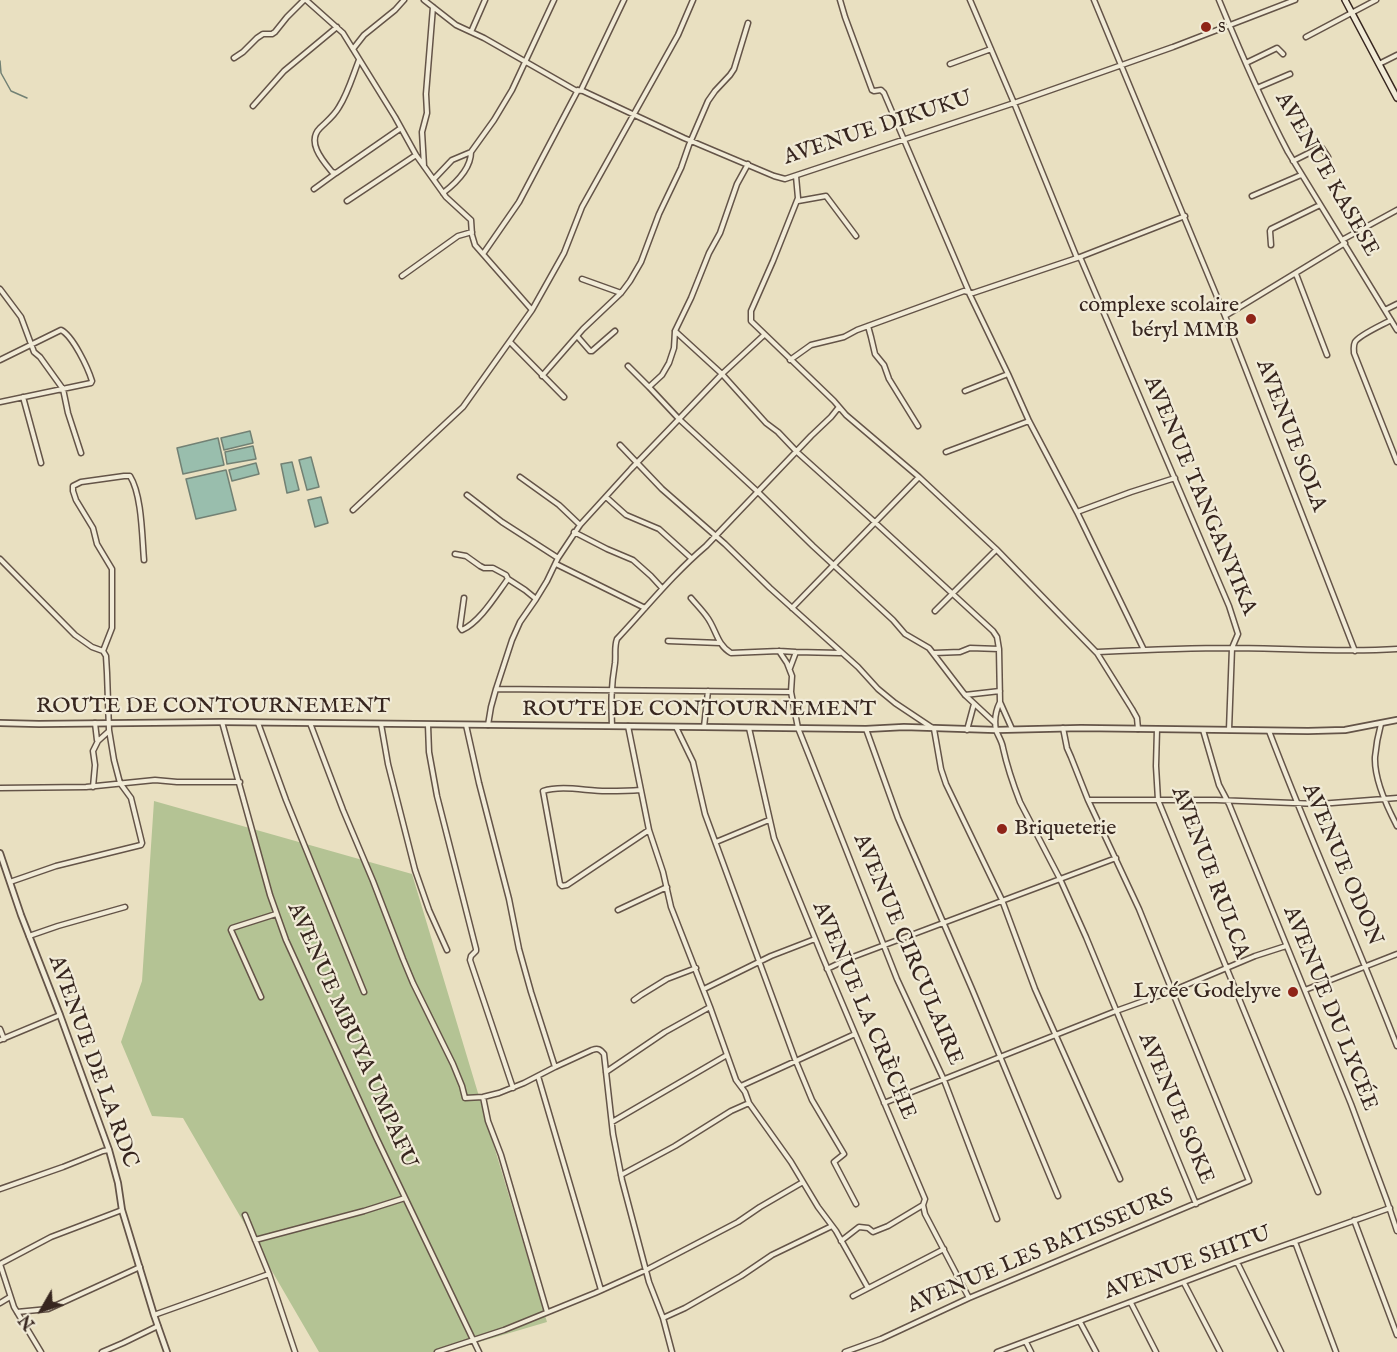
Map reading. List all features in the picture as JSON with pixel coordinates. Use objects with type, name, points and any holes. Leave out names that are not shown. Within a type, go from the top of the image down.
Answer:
[{"type":"main road","points":[[1345,0],[1397,98]]},
{"type":"street","points":[[234,58],[263,34],[275,32],[287,16],[305,0],[337,27],[353,49],[424,167],[443,194],[471,220],[471,231],[475,243],[532,310]]},
{"type":"street","points":[[353,49],[364,35],[404,0]]},
{"type":"street","name":"AVENUE DIKUKU","points":[[424,0],[456,25],[580,90],[781,179],[1014,103],[1296,0]]},
{"type":"street","points":[[471,32],[485,0]]},
{"type":"street","points":[[443,194],[467,168],[471,152],[512,90],[554,0]]},
{"type":"street","points":[[483,254],[519,202],[580,90],[624,0]]},
{"type":"street","points":[[353,510],[462,407],[532,310],[564,253],[582,207],[678,35],[693,0]]},
{"type":"street","points":[[840,0],[872,90],[884,93],[969,292],[1029,421],[1077,512],[1144,650]]},
{"type":"street","name":"AVENUE TANGANYIKA","points":[[970,0],[1078,258],[1230,606],[1238,634],[1232,648],[1229,730]]},
{"type":"street","name":"AVENUE SOLA","points":[[1094,0],[1185,216],[1355,651]]},
{"type":"street","name":"AVENUE KASESE","points":[[1219,0],[1274,125],[1293,161],[1397,330]]},
{"type":"street","points":[[1306,37],[1376,0]]},
{"type":"street","points":[[424,167],[422,132],[427,113],[426,94],[433,7]]},
{"type":"street","points":[[542,376],[630,281],[641,262],[659,214],[710,98],[732,72],[748,23]]},
{"type":"street","points":[[253,106],[284,70],[337,27]]},
{"type":"street","points":[[1246,63],[1277,48],[1283,54]]},
{"type":"street","points":[[950,64],[991,49]]},
{"type":"street","points":[[1378,64],[1397,55]]},
{"type":"street","points":[[336,173],[332,172],[319,156],[315,137],[317,131],[339,107],[359,59]]},
{"type":"street","points":[[1257,88],[1290,74]]},
{"type":"street","points":[[314,189],[401,128]]},
{"type":"street","points":[[1293,161],[1319,148],[1322,148],[1328,157]]},
{"type":"street","points":[[434,180],[452,160],[471,152]]},
{"type":"street","points":[[347,201],[416,155]]},
{"type":"street","points":[[649,387],[668,367],[674,348],[675,331],[720,233],[737,184],[748,164]]},
{"type":"street","points":[[1252,196],[1301,174]]},
{"type":"street","points":[[796,176],[798,201],[751,311],[752,323],[846,415],[919,477],[996,549],[1097,652],[1137,718],[1138,729]]},
{"type":"street","points":[[798,201],[826,196],[856,236]]},
{"type":"street","points":[[1271,245],[1271,229],[1320,205]]},
{"type":"street","points":[[1225,316],[1296,274],[1343,241],[1397,210]]},
{"type":"street","points":[[790,360],[811,345],[844,337],[867,326],[964,291],[973,293],[1078,258],[1185,216]]},
{"type":"street","points":[[402,276],[458,236],[471,231]]},
{"type":"street","points":[[1296,274],[1327,355]]},
{"type":"street","points":[[582,279],[621,293]]},
{"type":"street","points":[[0,289],[21,317],[34,352],[63,389],[68,414],[81,453]]},
{"type":"street","points":[[0,299],[4,295]]},
{"type":"street","points":[[1385,310],[1397,304]]},
{"type":"street","points":[[1391,320],[1355,341],[1354,353],[1397,462]]},
{"type":"street","points":[[867,326],[875,354],[885,366],[889,379],[918,426]]},
{"type":"street","points":[[0,360],[61,330],[67,334],[92,379],[91,382],[0,402]]},
{"type":"street","points":[[577,336],[591,352],[615,331]]},
{"type":"street","points":[[675,331],[722,374],[797,452],[993,631],[997,637],[999,649],[1000,691],[995,723]]},
{"type":"street","points":[[488,725],[496,689],[520,622],[548,581],[558,558],[574,532],[722,374],[764,335]]},
{"type":"street","points":[[510,342],[564,397]]},
{"type":"street","points":[[628,366],[679,419],[893,620],[905,634],[929,648],[965,695],[995,723]]},
{"type":"street","points":[[965,392],[1008,374]]},
{"type":"street","points":[[23,397],[41,463]]},
{"type":"street","points":[[612,726],[611,691],[616,642],[662,588],[706,546],[839,407]]},
{"type":"street","points":[[946,452],[1029,421]]},
{"type":"street","points":[[620,445],[662,489],[858,667],[878,689],[934,729],[946,784],[1002,900],[1035,988],[1120,1179]]},
{"type":"street","points":[[103,651],[112,628],[112,569],[100,551],[93,528],[76,500],[74,485],[81,482],[130,476],[134,482],[141,515],[144,560]]},
{"type":"street","points":[[520,477],[559,505],[580,525]]},
{"type":"street","points":[[792,608],[919,477]]},
{"type":"street","points":[[1077,512],[1175,478]]},
{"type":"street","points":[[467,495],[502,522],[558,558]]},
{"type":"street","points":[[606,497],[626,515],[658,530],[692,558]]},
{"type":"street","points":[[574,532],[633,560],[644,568],[662,588]]},
{"type":"street","points":[[935,611],[996,549]]},
{"type":"street","points":[[455,554],[466,556],[484,568],[493,568],[536,599]]},
{"type":"street","points":[[0,559],[75,635],[92,647],[103,651],[108,673],[108,723],[114,760],[120,783],[131,798],[141,838],[141,845],[64,864],[9,882]]},
{"type":"street","points":[[555,564],[645,609]]},
{"type":"street","points":[[464,598],[460,627],[462,630],[479,618],[508,579]]},
{"type":"street","points":[[691,598],[707,618],[725,650],[731,653],[779,651],[841,653]]},
{"type":"street","points":[[668,641],[720,643]]},
{"type":"street","points":[[934,653],[960,652],[970,648],[999,649]]},
{"type":"street","points":[[1097,652],[1232,648],[1355,651],[1397,649]]},
{"type":"street","points":[[779,651],[790,669]]},
{"type":"street","points":[[790,669],[796,652]]},
{"type":"street","name":"AVENUE CIRCULAIRE","points":[[790,669],[791,692],[798,728],[897,979],[944,1080],[998,1219]]},
{"type":"street","points":[[496,689],[791,692]]},
{"type":"street","points":[[704,728],[708,691]]},
{"type":"street","points":[[965,695],[1000,691]]},
{"type":"street","points":[[1000,702],[1012,729]]},
{"type":"street","points":[[967,730],[974,703]]},
{"type":"street","name":"ROUTE DE CONTOURNEMENT","points":[[0,723],[222,722],[704,728],[1308,731],[1346,730],[1397,720]]},
{"type":"street","name":"AVENUE MBUYA UMPAFU","points":[[222,722],[276,914],[343,1065],[479,1352]]},
{"type":"street","points":[[95,723],[98,741]]},
{"type":"street","points":[[258,723],[286,800],[364,992]]},
{"type":"street","points":[[310,723],[413,983],[449,1054],[465,1098],[483,1097],[513,1088],[555,1066],[597,1048],[604,1054],[621,1175],[649,1282],[663,1318],[672,1352]]},
{"type":"street","name":"AVENUE SOKE","points":[[995,723],[1007,767],[1020,802],[1060,879],[1086,937],[1196,1204]]},
{"type":"street","points":[[381,724],[388,764],[415,870],[429,910],[447,950]]},
{"type":"street","points":[[1381,724],[1375,759],[1377,776],[1397,826]]},
{"type":"street","points":[[428,725],[429,752],[437,796],[477,951],[470,960],[513,1088]]},
{"type":"street","points":[[466,725],[519,949],[555,1066]]},
{"type":"street","points":[[628,726],[649,830],[671,907],[704,989],[736,1080],[791,1162],[818,1208],[832,1226],[868,1288]]},
{"type":"street","points":[[676,727],[693,762],[705,814],[796,1062],[812,1100],[844,1154],[834,1162],[856,1204]]},
{"type":"street","name":"AVENUE LA CRÈCHE","points":[[748,728],[774,838],[925,1199],[923,1205],[925,1214],[969,1298]]},
{"type":"street","points":[[1063,728],[1067,748],[1088,800],[1139,909],[1172,991]]},
{"type":"street","points":[[866,729],[898,818],[1058,1196]]},
{"type":"street","name":"AVENUE RULCA","points":[[1157,729],[1158,800],[1318,1192]]},
{"type":"street","points":[[93,787],[95,765],[93,751],[98,741],[109,730]]},
{"type":"street","name":"AVENUE DU LYCÉE","points":[[1203,730],[1219,785],[1351,1104],[1397,1231]]},
{"type":"street","name":"AVENUE ODON","points":[[1269,731],[1397,1046]]},
{"type":"street","points":[[0,788],[93,787],[155,780],[240,782]]},
{"type":"street","points":[[640,790],[548,789],[543,791],[562,886],[567,885],[649,830]]},
{"type":"street","points":[[1088,800],[1319,804],[1397,798]]},
{"type":"street","points":[[716,842],[769,820]]},
{"type":"street","name":"AVENUE DE LA RDC","points":[[0,853],[109,1150],[118,1183],[122,1210],[167,1352]]},
{"type":"street","points":[[827,969],[850,958],[1116,858]]},
{"type":"street","points":[[618,910],[667,887]]},
{"type":"street","points":[[29,936],[125,907]]},
{"type":"street","points":[[261,997],[231,930],[276,914]]},
{"type":"street","points":[[704,989],[815,939]]},
{"type":"street","points":[[884,1103],[1286,946]]},
{"type":"street","points":[[1305,990],[1397,954]]},
{"type":"street","points":[[634,1000],[667,979],[696,968]]},
{"type":"street","name":"AVENUE LES BATISSEURS","points":[[845,1352],[881,1339],[969,1298],[1250,1181],[1172,991]]},
{"type":"street","points":[[606,1072],[665,1032],[710,1006]]},
{"type":"street","points":[[0,1029],[2,1040],[60,1015]]},
{"type":"street","points":[[741,1086],[855,1034]]},
{"type":"street","points":[[612,1122],[727,1055]]},
{"type":"street","points":[[538,1076],[601,1290]]},
{"type":"street","points":[[483,1097],[488,1121],[501,1155],[547,1312]]},
{"type":"street","points":[[621,1175],[749,1102]]},
{"type":"street","points":[[0,1189],[109,1150]]},
{"type":"street","points":[[437,1352],[504,1330],[646,1270],[721,1232],[803,1182]]},
{"type":"street","points":[[255,1240],[405,1198]]},
{"type":"street","points":[[841,1241],[859,1227],[868,1228],[873,1232],[888,1226],[923,1205]]},
{"type":"street","name":"AVENUE SHITU","points":[[997,1352],[1390,1208]]},
{"type":"street","points":[[41,1352],[10,1297],[0,1264],[51,1237],[122,1210]]},
{"type":"street","points":[[245,1215],[295,1352]]},
{"type":"street","points":[[1354,1220],[1397,1335]]},
{"type":"street","points":[[663,1318],[741,1276],[772,1255],[832,1226]]},
{"type":"street","points":[[1295,1242],[1336,1352]]},
{"type":"street","points":[[853,1296],[944,1249]]},
{"type":"street","points":[[1237,1263],[1281,1352]]},
{"type":"street","points":[[17,1312],[48,1308],[140,1267]]},
{"type":"street","points":[[154,1315],[268,1274]]},
{"type":"street","points":[[1184,1283],[1220,1352]]},
{"type":"street","points":[[0,1303],[10,1297]]},
{"type":"street","points":[[1131,1303],[1156,1352]]},
{"type":"street","points":[[1080,1322],[1096,1352]]},
{"type":"street","points":[[102,1352],[158,1326]]},
{"type":"street","points":[[1026,1342],[1031,1352]]},
{"type":"shaded area","points":[[250,431],[253,443],[224,450],[221,438]]},
{"type":"shaded area","points":[[218,438],[224,465],[183,474],[177,448]]},
{"type":"shaded area","points":[[253,446],[256,459],[227,464],[225,452]]},
{"type":"shaded area","points":[[311,457],[319,487],[307,490],[299,460]]},
{"type":"shaded area","points":[[292,462],[299,490],[287,493],[281,464]]},
{"type":"shaded area","points":[[256,463],[259,474],[232,481],[229,470]]},
{"type":"shaded area","points":[[226,470],[236,510],[196,519],[186,479]]},
{"type":"shaded area","points":[[321,497],[328,523],[315,527],[308,500]]},
{"type":"shaded area","points":[[154,801],[412,874],[547,1322],[445,1352],[319,1352],[183,1118],[152,1116],[121,1042],[142,981]]},
{"type":"waterway","points":[[0,61],[1,73],[11,91],[27,98]]},
{"type":"place","name":"s","points":[[1206,27]]},
{"type":"place","name":"complexe scolaire béryl MMB","points":[[1251,319]]},
{"type":"place","name":"Briqueterie","points":[[1002,829]]},
{"type":"place","name":"Lycée Godelyve","points":[[1293,992]]}]
